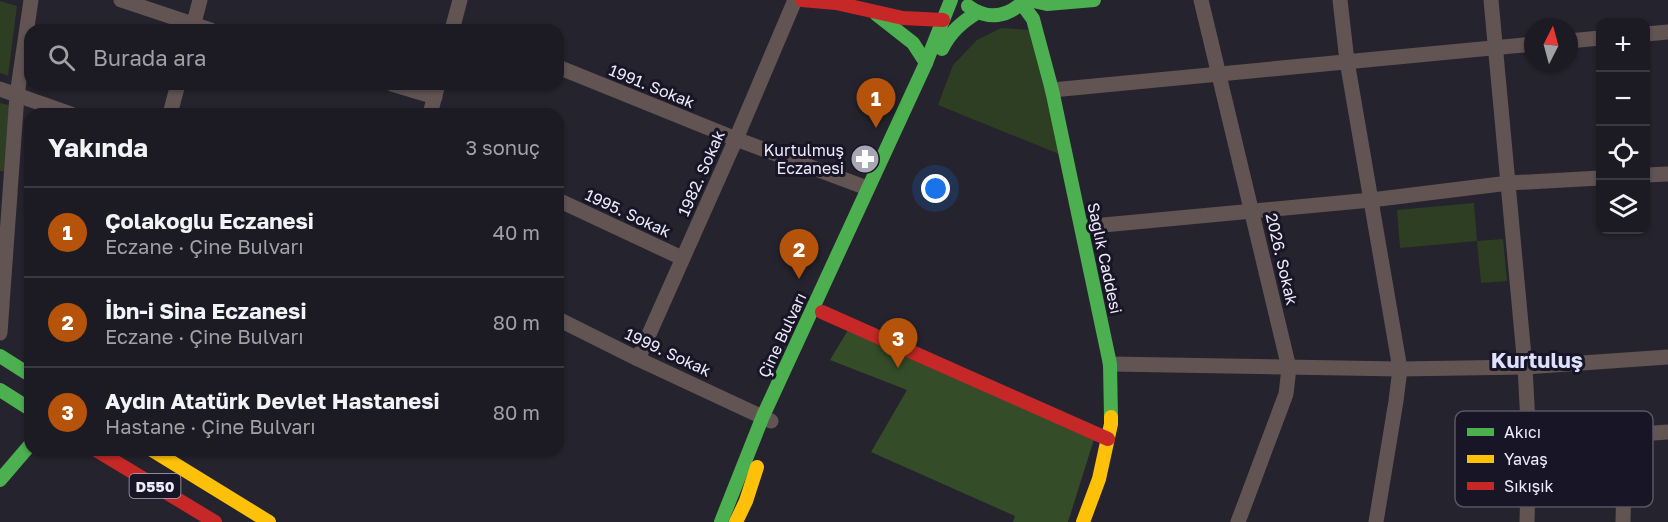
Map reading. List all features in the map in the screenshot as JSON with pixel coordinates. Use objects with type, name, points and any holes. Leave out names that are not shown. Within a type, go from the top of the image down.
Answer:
[{"type":"main road","points":[[802,0],[834,3],[926,22],[943,20]]},
{"type":"main road","name":"Çine Bulvarı","points":[[817,310],[867,188],[926,63],[951,0]]},
{"type":"main road","points":[[963,0],[983,15],[995,16],[1007,14],[1025,1],[1047,4],[1094,0]]},
{"type":"main road","name":"Sağlık Caddesi","points":[[1025,1],[1033,19],[1052,90],[1110,364],[1111,424],[1099,479],[1083,522]]},
{"type":"main road","points":[[873,12],[913,44],[926,63]]},
{"type":"main road","name":"Çine Bulvarı","points":[[720,522],[817,310],[949,33],[961,22],[978,12]]},
{"type":"main road","points":[[817,310],[1108,440]]},
{"type":"main road","points":[[0,356],[24,371]]},
{"type":"main road","points":[[0,390],[24,405]]},
{"type":"main road","name":"Çine Bulvarı","points":[[736,522],[746,501],[767,419]]},
{"type":"main road","points":[[0,480],[24,452]]},
{"type":"main road","name":"D550","points":[[106,456],[214,522]]},
{"type":"main road","name":"D550","points":[[162,456],[269,522]]},
{"type":"street","points":[[27,24],[31,0]]},
{"type":"street","points":[[121,0],[185,24]]},
{"type":"street","points":[[194,24],[200,0]]},
{"type":"street","points":[[457,24],[460,0]]},
{"type":"street","name":"1982. Sokak","points":[[638,359],[795,0]]},
{"type":"street","name":"2026. Sokak","points":[[1201,0],[1289,368],[1286,394],[1238,522]]},
{"type":"street","points":[[1340,0],[1347,61],[1400,369],[1376,522]]},
{"type":"street","points":[[1491,0],[1509,183],[1527,411]]},
{"type":"street","points":[[1650,34],[1668,32]]},
{"type":"street","points":[[1578,40],[1596,38]]},
{"type":"street","points":[[1052,90],[1524,45]]},
{"type":"street","points":[[0,333],[17,95],[24,48]]},
{"type":"street","name":"1991. Sokak","points":[[564,69],[736,139],[867,188]]},
{"type":"street","points":[[0,89],[55,108]]},
{"type":"street","points":[[172,108],[176,90]]},
{"type":"street","points":[[432,108],[436,90]]},
{"type":"street","points":[[1650,175],[1668,174]]},
{"type":"street","points":[[1082,227],[1371,200],[1509,183],[1596,178]]},
{"type":"street","name":"1995. Sokak","points":[[564,203],[682,258]]},
{"type":"street","name":"1999. Sokak","points":[[564,322],[767,419]]},
{"type":"street","points":[[1110,364],[1400,369],[1525,367],[1668,357]]},
{"type":"street","points":[[1653,433],[1668,432]]},
{"type":"street","points":[[1527,507],[1527,522]]},
{"type":"street","points":[[1623,507],[1623,522]]},
{"type":"green space","points":[[0,1],[17,6],[8,76],[0,73]]},
{"type":"green space","points":[[1001,28],[1033,30],[1059,154],[938,105],[953,65],[977,40]]},
{"type":"green space","points":[[0,103],[13,106],[7,172],[0,171]]},
{"type":"green space","points":[[1474,203],[1477,241],[1400,248],[1397,210]]},
{"type":"green space","points":[[1503,239],[1507,281],[1481,283],[1477,241]]},
{"type":"green space","points":[[851,325],[1095,436],[1068,522],[1013,522],[1015,516],[871,452],[907,390],[830,360]]},
{"type":"traffic: fast","points":[[721,522],[763,416],[926,63],[951,0]]},
{"type":"traffic: fast","points":[[968,6],[983,14],[998,15],[1012,10],[1025,0]]},
{"type":"traffic: fast","points":[[1029,0],[1047,4],[1094,0]]},
{"type":"traffic: fast","points":[[1022,4],[1033,19],[1052,90],[1110,364],[1111,417]]},
{"type":"traffic: fast","points":[[942,49],[957,28],[978,12]]},
{"type":"traffic: fast","points":[[876,14],[913,43],[926,63]]},
{"type":"traffic: fast","points":[[0,356],[24,371]]},
{"type":"traffic: fast","points":[[0,390],[24,405]]},
{"type":"traffic: fast","points":[[0,480],[24,452]]},
{"type":"traffic: slow","points":[[1083,522],[1099,479],[1111,417]]},
{"type":"traffic: slow","points":[[162,456],[269,522]]},
{"type":"traffic: slow","points":[[736,522],[746,501],[757,467]]},
{"type":"traffic: jam","points":[[802,0],[836,3],[903,18],[943,20]]},
{"type":"traffic: jam","points":[[822,312],[1108,439]]},
{"type":"traffic: jam","points":[[106,456],[215,522]]},
{"type":"place","name":"Çolakoğlu Eczanesi","points":[[876,128]]},
{"type":"place","name":"Kurtulmuş Eczanesi","points":[[865,159]]},
{"type":"place","name":"İbn-i Sina Eczanesi","points":[[799,279]]},
{"type":"place","name":"Aydın Atatürk Devlet Hastanesi","points":[[898,368]]},
{"type":"district","name":"Kurtuluş","points":[[1537,359]]}]
